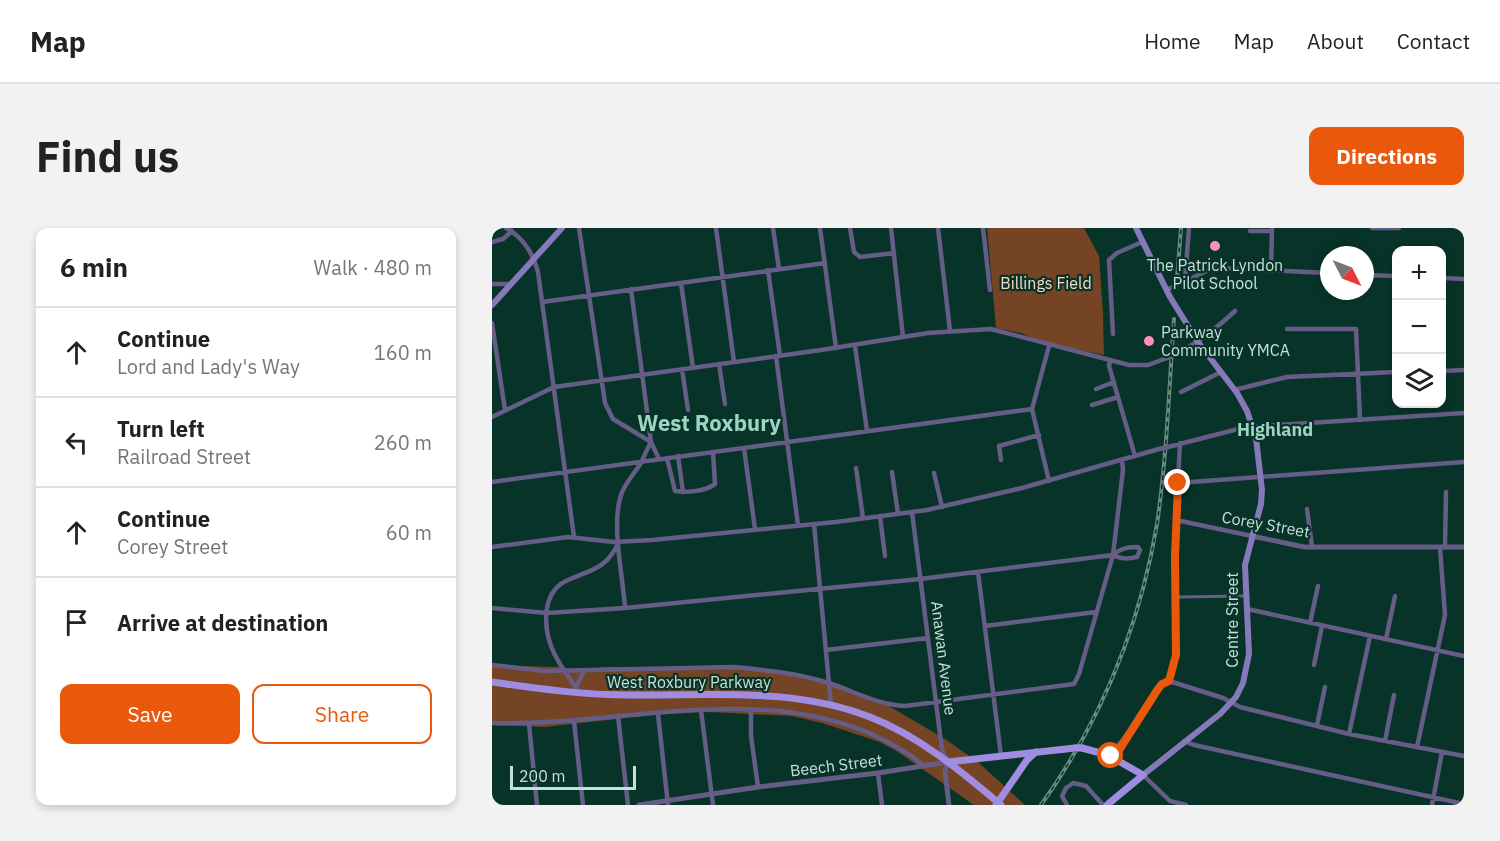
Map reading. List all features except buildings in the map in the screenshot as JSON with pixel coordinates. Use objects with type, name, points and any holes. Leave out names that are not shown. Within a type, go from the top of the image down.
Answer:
[{"type":"main road","points":[[492,304],[562,228]]},
{"type":"main road","name":"Centre Street","points":[[1105,805],[1221,714],[1232,702],[1243,683],[1249,654],[1245,565],[1262,499],[1253,427],[1247,411],[1198,342],[1166,290],[1136,228]]},
{"type":"main road","name":"West Roxbury Parkway","points":[[492,682],[578,691],[757,694],[831,705],[856,712],[895,728],[948,762],[998,804]]},
{"type":"main road","name":"Beech Street","points":[[948,762],[1078,748],[1111,756]]},
{"type":"main road","points":[[998,804],[1027,760],[1036,752]]},
{"type":"main road","points":[[1111,756],[1143,775]]},
{"type":"street","points":[[507,228],[523,241],[535,258],[574,537]]},
{"type":"street","points":[[579,228],[605,403],[613,419],[651,442]]},
{"type":"street","points":[[716,228],[734,362]]},
{"type":"street","points":[[773,228],[779,269]]},
{"type":"street","points":[[820,228],[836,348]]},
{"type":"street","points":[[850,228],[854,252],[860,257],[894,253]]},
{"type":"street","points":[[891,228],[903,337]]},
{"type":"street","points":[[938,228],[950,331]]},
{"type":"street","points":[[983,228],[990,290]]},
{"type":"street","points":[[1185,280],[1189,228]]},
{"type":"street","points":[[1372,228],[1399,228]]},
{"type":"street","points":[[1250,231],[1272,230],[1271,270]]},
{"type":"street","points":[[492,242],[503,239],[512,231]]},
{"type":"street","points":[[1113,334],[1109,260],[1117,253],[1143,242]]},
{"type":"street","points":[[542,302],[825,262]]},
{"type":"street","points":[[1166,290],[1185,280],[1218,268],[1320,273]]},
{"type":"street","points":[[768,270],[798,525]]},
{"type":"street","points":[[1374,275],[1392,276]]},
{"type":"street","points":[[1446,278],[1464,279]]},
{"type":"street","points":[[681,283],[693,368]]},
{"type":"street","points":[[492,284],[510,284]]},
{"type":"street","points":[[631,289],[651,442],[659,459]]},
{"type":"street","points":[[492,417],[554,387],[950,331],[991,329],[1049,346],[1141,366],[1167,358],[1198,342],[1235,311]]},
{"type":"street","points":[[492,323],[505,410]]},
{"type":"street","points":[[1287,329],[1356,329],[1356,374],[1360,420]]},
{"type":"street","points":[[855,346],[867,431]]},
{"type":"street","points":[[1049,346],[1032,409],[1049,481]]},
{"type":"street","points":[[1110,361],[1135,456]]},
{"type":"street","points":[[719,364],[725,404]]},
{"type":"street","points":[[682,369],[688,410]]},
{"type":"street","points":[[1446,371],[1464,370]]},
{"type":"street","points":[[1181,392],[1221,372]]},
{"type":"street","points":[[1234,390],[1279,377],[1392,372]]},
{"type":"street","points":[[1096,389],[1114,382]]},
{"type":"street","points":[[1092,405],[1118,397]]},
{"type":"street","points":[[492,482],[1032,409]]},
{"type":"street","points":[[492,547],[574,537],[619,542],[898,514],[942,507],[1049,481],[1158,449],[1242,428],[1464,413]]},
{"type":"street","points":[[1000,460],[999,446],[1038,435]]},
{"type":"street","points":[[625,608],[617,521],[621,496],[651,442]]},
{"type":"street","points":[[1169,681],[1176,655],[1176,520],[1180,443]]},
{"type":"street","points":[[744,448],[755,530]]},
{"type":"street","points":[[667,458],[674,489],[683,492],[704,489],[715,484],[713,452]]},
{"type":"street","points":[[678,456],[683,492]]},
{"type":"street","points":[[936,701],[1077,682],[1113,555],[1123,470],[1122,460]]},
{"type":"street","points":[[1178,483],[1464,462]]},
{"type":"street","points":[[856,468],[863,518]]},
{"type":"street","points":[[892,472],[898,514]]},
{"type":"street","points":[[934,473],[942,507]]},
{"type":"street","points":[[1417,747],[1445,615],[1443,548],[1446,492]]},
{"type":"street","points":[[1307,508],[1312,546]]},
{"type":"street","name":"Anawan Avenue","points":[[912,512],[942,750],[948,762],[945,771],[949,805]]},
{"type":"street","points":[[880,516],[885,556]]},
{"type":"street","name":"Corey Street","points":[[1176,520],[1290,545],[1464,547]]},
{"type":"street","points":[[814,524],[831,705]]},
{"type":"street","points":[[578,691],[551,647],[548,602],[553,591],[567,581],[596,570],[607,561],[619,542]]},
{"type":"street","points":[[492,608],[547,613],[625,608],[921,579],[1113,555],[1123,548],[1138,547],[1140,550],[1134,558],[1120,558],[1113,555]]},
{"type":"street","points":[[978,572],[1001,756]]},
{"type":"street","points":[[1310,623],[1318,586]]},
{"type":"street","points":[[1178,597],[1246,596]]},
{"type":"street","points":[[1386,639],[1395,596]]},
{"type":"street","points":[[1246,609],[1464,656]]},
{"type":"street","points":[[985,626],[1096,612]]},
{"type":"street","points":[[1314,665],[1322,626]]},
{"type":"street","points":[[1349,734],[1370,636]]},
{"type":"street","points":[[826,650],[928,638]]},
{"type":"street","name":"West Roxbury Parkway","points":[[492,665],[544,671],[734,667],[778,672],[828,683],[891,706],[936,701]]},
{"type":"street","points":[[578,691],[584,671]]},
{"type":"street","points":[[1111,756],[1158,689],[1169,681],[1232,702],[1240,707],[1349,734],[1464,756]]},
{"type":"street","points":[[1317,725],[1325,687]]},
{"type":"street","points":[[1385,741],[1394,695]]},
{"type":"street","points":[[701,710],[713,805]]},
{"type":"street","name":"West Roxbury Parkway","points":[[492,723],[529,724],[701,710],[751,711],[816,717],[852,726],[900,748],[924,766]]},
{"type":"street","points":[[751,711],[751,736],[758,787]]},
{"type":"street","points":[[852,726],[856,712]]},
{"type":"street","points":[[658,714],[668,803]]},
{"type":"street","points":[[618,716],[628,805]]},
{"type":"street","points":[[574,721],[583,805]]},
{"type":"street","points":[[529,724],[537,805]]},
{"type":"street","points":[[1184,741],[1464,804]]},
{"type":"street","points":[[1432,805],[1442,752]]},
{"type":"street","name":"Beech Street","points":[[639,805],[668,803],[758,787],[948,762]]},
{"type":"street","points":[[878,773],[882,805]]},
{"type":"street","points":[[1143,775],[1170,801],[1186,805]]},
{"type":"street","points":[[1067,805],[1062,796],[1066,788],[1070,784],[1080,783],[1105,805]]},
{"type":"green space","name":"Billings Field","points":[[987,228],[1084,228],[1099,256],[1104,355],[1041,342],[1021,333],[996,328]]},
{"type":"green space","points":[[492,665],[558,667],[582,671],[603,667],[755,668],[820,682],[831,681],[887,705],[945,739],[978,762],[1025,805],[974,805],[880,742],[792,716],[709,712],[663,714],[544,727],[492,725]]},
{"type":"railway","points":[[1177,279],[1181,228]]},
{"type":"railway","points":[[1041,805],[1063,773],[1100,706],[1129,635],[1140,599],[1157,524],[1174,319]]},
{"type":"place","name":"The Patrick Lyndon Pilot School","points":[[1215,246]]},
{"type":"place","name":"Parkway Community YMCA","points":[[1149,341]]},
{"type":"district","name":"West Roxbury","points":[[709,422]]},
{"type":"district","name":"Highland","points":[[1275,429]]},
{"type":"route","points":[[1111,756],[1114,758],[1158,689],[1169,681],[1176,657],[1175,557],[1178,483]]}]
